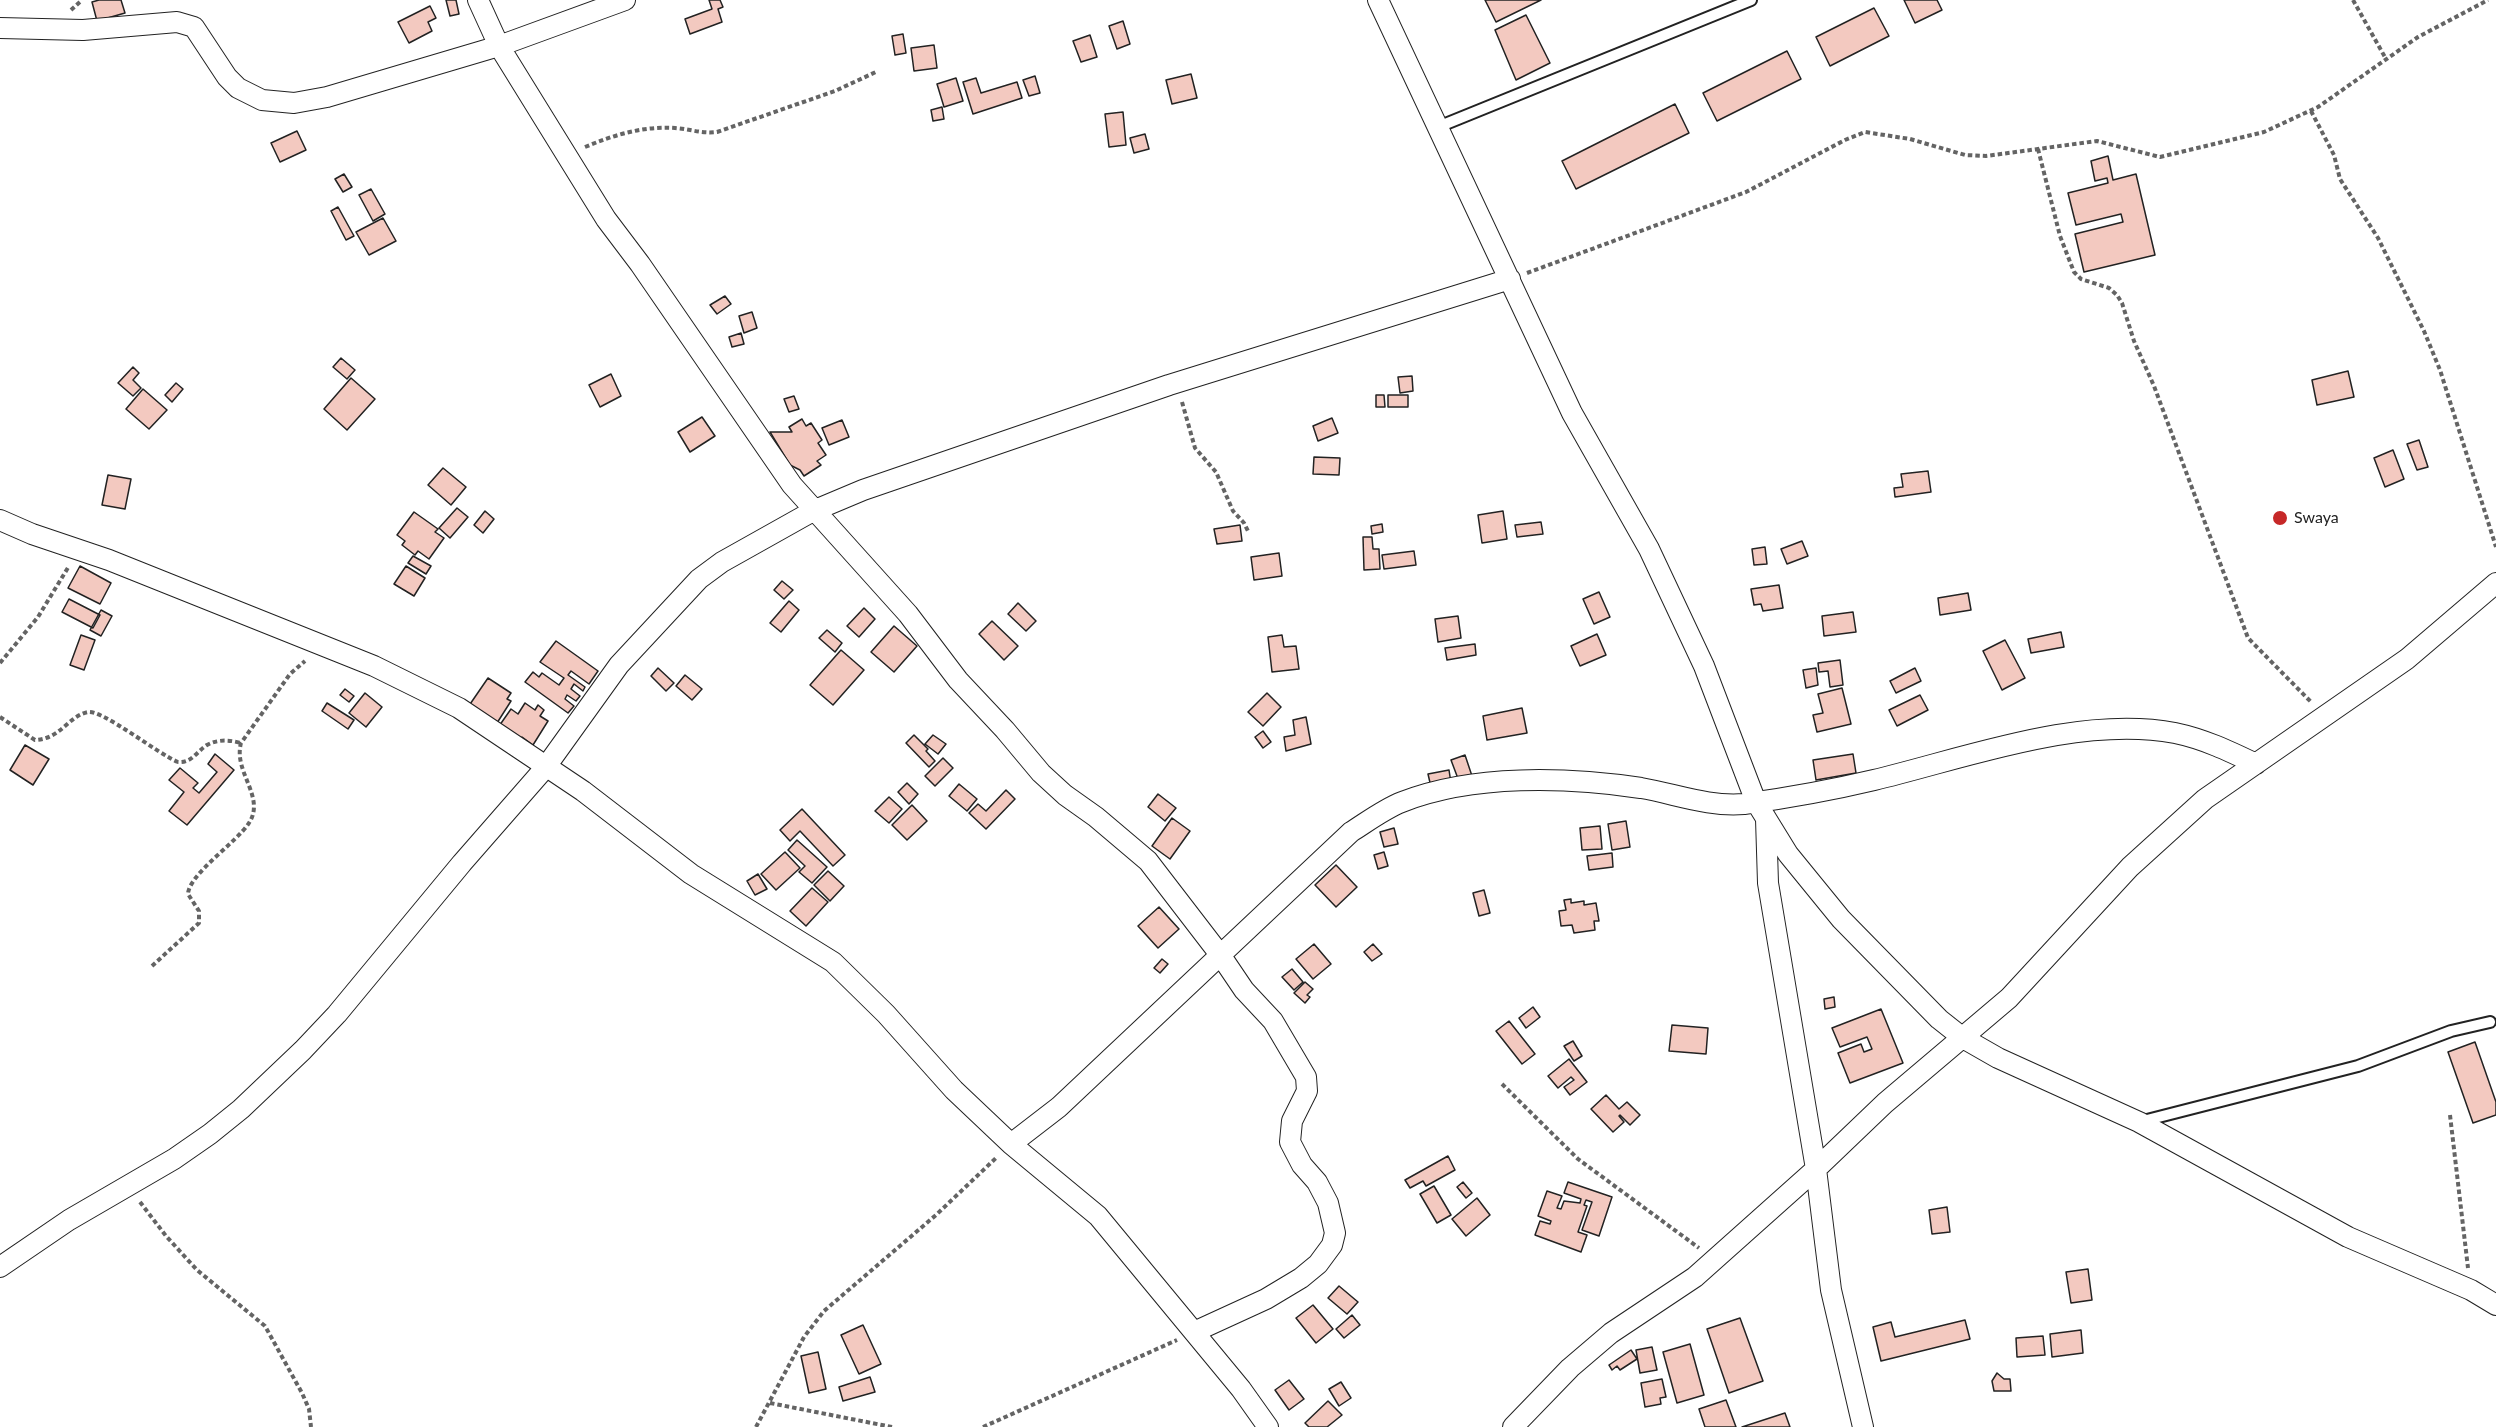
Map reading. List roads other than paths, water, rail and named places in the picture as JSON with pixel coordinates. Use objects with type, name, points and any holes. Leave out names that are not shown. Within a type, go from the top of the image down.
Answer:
[{"type":"street","points":[[478,0],[499,46],[606,219],[724,385],[767,452],[813,511],[852,550],[908,614],[958,680],[1041,773],[1148,861],[1221,956],[1244,990],[1273,1021],[1306,1077],[1307,1091],[1292,1121],[1290,1142],[1302,1165],[1317,1182],[1328,1203],[1335,1233],[1332,1245],[1318,1264],[1301,1278],[1266,1299],[1194,1332]]},
{"type":"street","points":[[0,28],[83,30],[177,22],[187,24],[201,34],[227,77],[238,87],[262,100],[294,103],[327,97],[499,46],[626,0]]},
{"type":"street","points":[[1378,0],[1572,413],[1649,549],[1684,623],[1704,666],[1761,810],[1788,854],[1841,919],[1939,1019],[1963,1038],[1998,1058],[2139,1122],[2348,1237],[2406,1264],[2471,1290],[2496,1305]]},
{"type":"street","points":[[0,1267],[125,1186],[174,1159],[210,1134],[241,1109],[303,1050],[337,1014],[447,880],[545,768],[619,665],[699,579],[730,557],[813,511],[863,490],[1169,385],[1510,279]]},
{"type":"street","points":[[0,520],[109,560],[409,682],[459,708],[545,768],[583,791],[691,874],[833,962],[886,1014],[954,1090],[1011,1144],[1098,1216],[1241,1389],[1268,1427]]},
{"type":"street","points":[[1513,1427],[1548,1389],[1594,1347],[1695,1277],[1816,1169],[1885,1102],[2008,998],[2130,867],[2205,799],[2407,659],[2496,583]]},
{"type":"street","points":[[1011,1144],[1059,1107],[1351,832],[1400,802],[1460,788],[1532,780],[1594,781],[1654,790],[1698,802],[1761,810],[2028,741],[2057,735],[2124,729],[2185,736],[2217,745],[2256,764]]},
{"type":"street","points":[[1761,810],[1768,883],[1816,1169],[1831,1290],[1863,1427]]},
{"type":"lane","points":[[1437,126],[1751,0]]},
{"type":"lane","points":[[2139,1122],[2358,1066],[2451,1031],[2490,1022]]},
{"type":"place","name":"Swaya","points":[[2280,518]]}]
